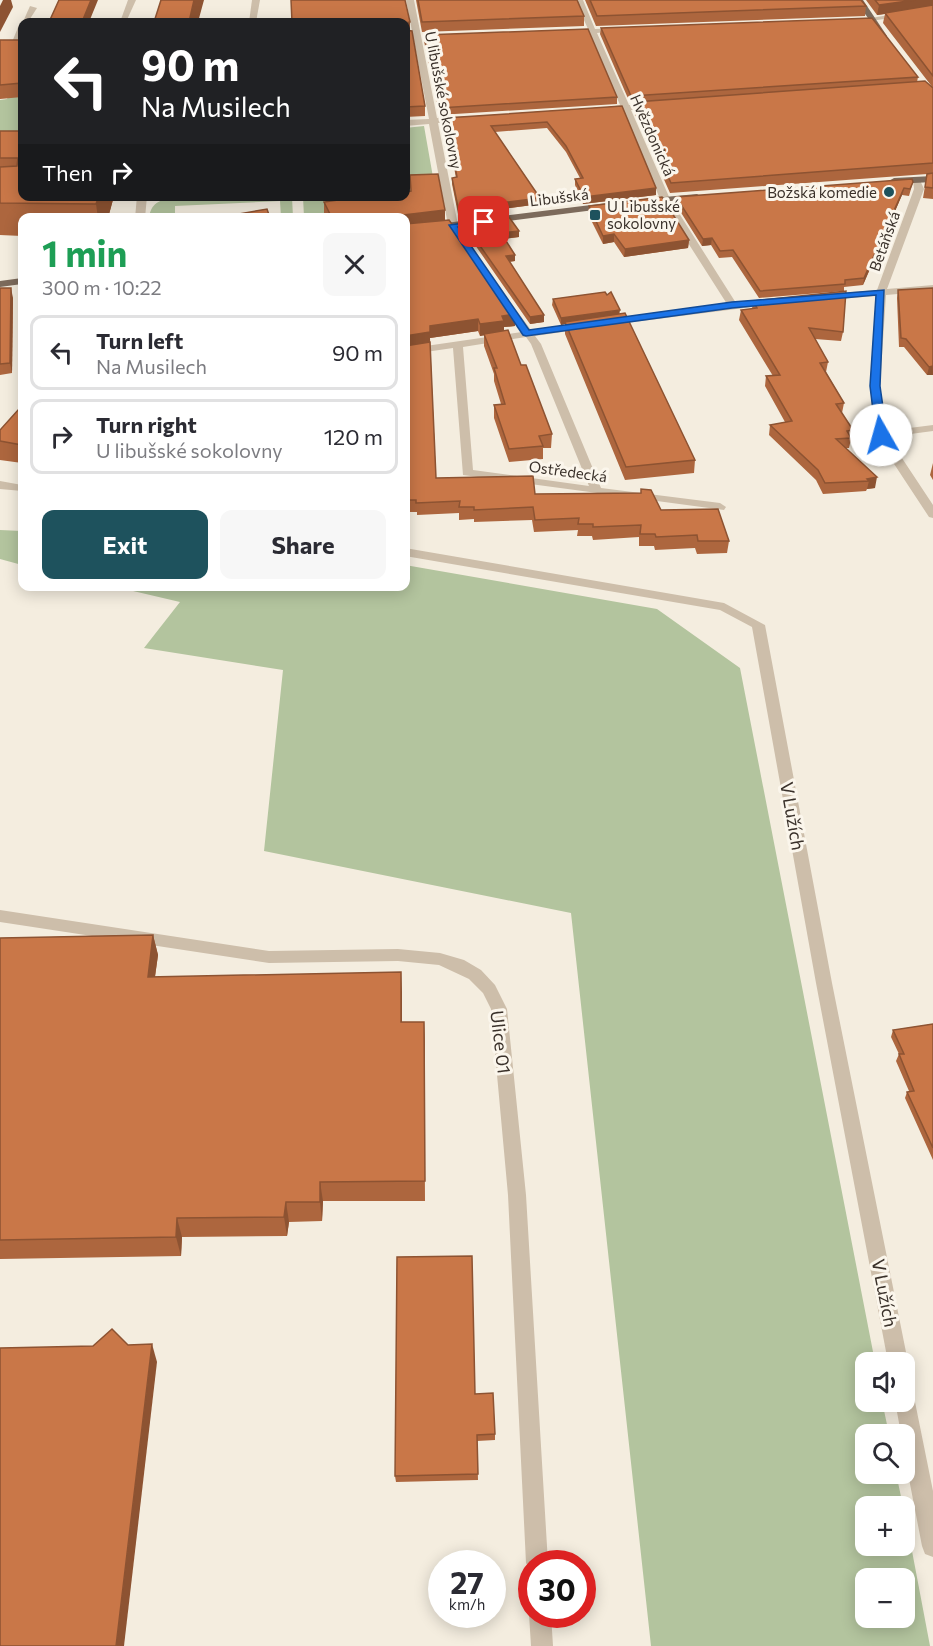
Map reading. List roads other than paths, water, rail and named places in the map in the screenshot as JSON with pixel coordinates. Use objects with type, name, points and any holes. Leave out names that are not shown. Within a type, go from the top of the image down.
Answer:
[{"type":"main road","points":[[859,0],[890,43]]},
{"type":"main road","points":[[880,183],[933,178]]},
{"type":"main road","points":[[631,203],[713,195]]},
{"type":"main road","name":"Libušská","points":[[410,230],[620,205]]},
{"type":"main road","points":[[0,284],[18,281]]},
{"type":"street","points":[[125,18],[132,0]]},
{"type":"street","points":[[254,18],[256,0]]},
{"type":"street","name":"U libušské sokolovny","points":[[410,0],[453,225],[466,244]]},
{"type":"street","name":"Hvězdonická","points":[[579,0],[665,199],[732,305]]},
{"type":"street","points":[[27,18],[33,8]]},
{"type":"street","points":[[849,21],[873,20],[907,12],[933,10]]},
{"type":"street","points":[[556,32],[626,30]]},
{"type":"street","points":[[13,45],[18,35]]},
{"type":"street","points":[[410,37],[429,37]]},
{"type":"street","points":[[0,45],[18,45]]},
{"type":"street","points":[[591,110],[668,105]]},
{"type":"street","points":[[410,123],[478,118]]},
{"type":"street","name":"Betáňská","points":[[916,180],[919,189],[881,292],[875,386],[881,435],[933,514]]},
{"type":"street","points":[[813,298],[933,288]]},
{"type":"street","points":[[499,294],[536,345],[597,491]]},
{"type":"street","points":[[410,351],[526,333],[732,305],[778,301]]},
{"type":"street","name":"Ostředecká","points":[[459,345],[467,473],[720,507]]},
{"type":"street","points":[[881,435],[933,428]]},
{"type":"street","points":[[0,485],[18,487]]},
{"type":"street","name":"V Lužích","points":[[410,553],[724,607],[758,625],[824,983],[896,1352]]},
{"type":"street","name":"Ulice 01","points":[[0,916],[268,957],[423,956],[452,962],[472,971],[485,982],[494,994],[499,1009],[515,1171],[536,1550]]},
{"type":"street","points":[[907,1412],[933,1546]]},
{"type":"street","points":[[541,1628],[542,1646]]},
{"type":"place","name":"Božská komedie","points":[[889,192]]},
{"type":"place","name":"U Libušské sokolovny","points":[[595,215]]}]
